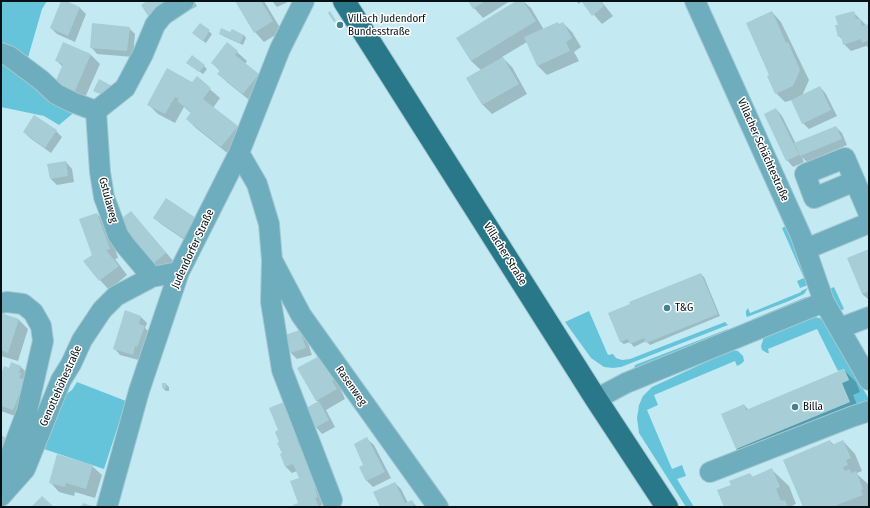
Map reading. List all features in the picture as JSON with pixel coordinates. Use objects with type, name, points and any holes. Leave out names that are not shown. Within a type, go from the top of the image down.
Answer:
[{"type":"main road","name":"Villacher Straße","points":[[344,1],[596,399],[667,507]]},
{"type":"street","points":[[1,53],[8,56],[41,80],[56,94],[96,111],[125,88],[144,54],[155,25],[163,15],[184,1]]},
{"type":"street","name":"Judendorfer Straße","points":[[107,507],[140,392],[180,272],[239,153],[280,49],[304,1]]},
{"type":"street","name":"Villacher Schächtestraße","points":[[696,1],[806,249],[824,302],[868,376]]},
{"type":"street","name":"Gstulaweg","points":[[96,111],[100,172],[104,197],[118,235],[152,277]]},
{"type":"street","name":"Rasenweg","points":[[239,153],[257,184],[269,224],[272,260],[271,302],[282,370],[332,500]]},
{"type":"street","points":[[855,181],[869,214]]},
{"type":"street","points":[[806,249],[869,223]]},
{"type":"street","name":"Rasenweg","points":[[272,260],[301,315],[438,507]]},
{"type":"street","name":"Genottehöhestraße","points":[[1,496],[24,469],[61,380],[92,323],[111,299],[152,277],[180,272]]},
{"type":"street","name":"Genottehöhestraße","points":[[1,303],[7,302],[23,304],[34,312],[42,326],[43,341],[27,412],[1,481]]},
{"type":"street","points":[[596,399],[633,380],[824,302]]},
{"type":"street","points":[[840,328],[869,317]]},
{"type":"street","points":[[710,472],[869,411]]},
{"type":"shaded area","points":[[1,1],[47,1],[42,9],[27,61],[1,47]]},
{"type":"shaded area","points":[[1,57],[77,110],[59,125],[44,116],[1,107]]},
{"type":"shaded area","points":[[791,224],[808,285],[800,288],[797,281],[804,278],[782,228]]},
{"type":"shaded area","points":[[834,287],[844,309],[840,311],[830,289]]},
{"type":"shaded area","points":[[808,288],[804,294],[789,301],[747,317],[746,315],[748,308],[750,313]]},
{"type":"shaded area","points":[[806,297],[809,300],[755,321],[751,320]]},
{"type":"shaded area","points":[[589,311],[608,355],[613,354],[616,358],[622,360],[630,359],[725,322],[728,325],[621,367],[613,368],[604,367],[591,358],[565,322]]},
{"type":"shaded area","points":[[815,317],[823,319],[869,399],[869,406],[738,455],[736,449],[849,402],[842,383],[849,380],[844,369],[838,371],[817,329],[768,349],[769,353],[762,350],[761,346],[764,337]]},
{"type":"shaded area","points":[[728,329],[725,333],[634,369],[635,365]]},
{"type":"shaded area","points":[[732,350],[738,351],[743,356],[744,361],[741,364],[737,366],[735,361],[654,395],[658,405],[647,410],[672,469],[682,465],[686,476],[677,479],[694,507],[686,507],[639,433],[637,418],[639,405],[643,396],[652,387]]},
{"type":"shaded area","points":[[77,382],[126,401],[104,469],[41,448],[65,395],[72,390]]},
{"type":"building","points":[[61,1],[66,1],[80,7],[68,36],[50,28]]},
{"type":"building","points":[[147,1],[181,1],[150,19],[141,5]]},
{"type":"building","points":[[235,1],[261,1],[273,21],[254,33]]},
{"type":"building","points":[[468,1],[485,1],[473,9]]},
{"type":"building","points":[[516,1],[523,1],[536,21],[471,61],[456,38]]},
{"type":"building","points":[[581,1],[600,1],[604,6],[592,16]]},
{"type":"building","points":[[330,11],[336,21],[334,22],[328,13]]},
{"type":"building","points":[[772,11],[800,70],[793,86],[775,94],[767,76],[769,75],[746,23]]},
{"type":"building","points":[[854,11],[856,19],[860,18],[862,26],[869,24],[869,40],[862,43],[861,39],[843,45],[841,36],[838,37],[835,25],[838,25],[835,16]]},
{"type":"building","points":[[558,22],[559,24],[563,22],[572,38],[566,42],[570,51],[537,66],[524,37]]},
{"type":"building","points":[[92,23],[130,27],[127,51],[90,48]]},
{"type":"building","points":[[200,23],[210,30],[203,41],[192,33]]},
{"type":"building","points":[[221,28],[230,32],[232,29],[244,35],[240,43],[219,34]]},
{"type":"building","points":[[63,42],[91,54],[74,93],[54,85],[63,64],[55,61]]},
{"type":"building","points":[[227,42],[238,51],[235,55],[259,74],[243,94],[217,74],[220,70],[211,63]]},
{"type":"building","points":[[192,55],[205,65],[199,72],[186,63]]},
{"type":"building","points":[[503,57],[519,84],[482,105],[466,78]]},
{"type":"building","points":[[167,68],[192,82],[197,76],[211,88],[203,99],[238,126],[221,147],[186,119],[191,112],[177,101],[179,99],[175,97],[165,114],[147,105]]},
{"type":"building","points":[[99,79],[112,86],[107,97],[93,91]]},
{"type":"building","points":[[820,86],[831,110],[802,124],[791,100]]},
{"type":"building","points":[[776,108],[799,155],[786,161],[764,114]]},
{"type":"building","points":[[34,115],[57,130],[45,148],[23,132]]},
{"type":"building","points":[[836,126],[842,139],[800,156],[794,143]]},
{"type":"building","points":[[66,161],[68,176],[50,179],[47,164]]},
{"type":"building","points":[[166,198],[196,218],[183,238],[153,218]]},
{"type":"building","points":[[131,211],[166,253],[149,267],[117,222]]},
{"type":"building","points":[[97,213],[110,249],[106,250],[119,266],[99,281],[83,261],[92,255],[79,219]]},
{"type":"building","points":[[869,249],[869,291],[862,294],[847,258]]},
{"type":"building","name":"T&G","points":[[701,273],[718,314],[646,343],[644,338],[630,344],[628,339],[620,342],[608,313],[630,304],[629,302]]},
{"type":"building","points":[[125,310],[141,316],[139,324],[145,326],[137,347],[135,346],[133,355],[113,349]]},
{"type":"building","points":[[1,313],[19,319],[8,353],[1,350]]},
{"type":"building","points":[[300,330],[306,348],[290,353],[285,335]]},
{"type":"building","points":[[319,356],[323,358],[334,380],[332,381],[337,389],[316,401],[297,368]]},
{"type":"building","points":[[11,362],[21,366],[19,378],[25,380],[13,410],[1,406],[1,370],[2,371],[4,366],[9,368]]},
{"type":"building","name":"Billa","points":[[844,369],[849,380],[842,383],[850,402],[736,449],[721,414],[744,404],[746,410]]},
{"type":"building","points":[[162,383],[166,383],[166,388],[162,388]]},
{"type":"building","points":[[286,401],[300,437],[296,438],[317,488],[315,489],[318,497],[315,498],[319,507],[294,507],[293,505],[298,503],[290,481],[299,478],[293,464],[285,467],[280,454],[282,453],[277,443],[279,442],[275,432],[278,430],[269,408]]},
{"type":"building","points":[[319,401],[329,420],[315,428],[304,409]]},
{"type":"building","points":[[1,435],[6,438],[1,450]]},
{"type":"building","points":[[367,437],[385,472],[366,481],[359,467],[363,465],[354,444]]},
{"type":"building","points":[[830,440],[832,445],[843,440],[851,458],[846,460],[848,465],[843,467],[845,471],[850,469],[851,473],[856,471],[863,489],[861,491],[863,495],[832,507],[803,507],[783,460]]},
{"type":"building","points":[[57,454],[93,465],[86,489],[66,483],[65,487],[49,483]]},
{"type":"building","points":[[772,468],[780,487],[776,489],[781,501],[785,500],[788,507],[724,507],[717,490],[731,485],[729,481],[750,473],[752,477]]},
{"type":"building","points":[[395,482],[405,503],[412,500],[415,507],[380,507],[373,492]]},
{"type":"building","points":[[42,496],[54,507],[31,507]]},
{"type":"building","points":[[83,503],[94,507],[81,507]]},
{"type":"place","name":"Villach Judendorf Bundesstraße","points":[[340,25]]},
{"type":"place","name":"T&G","points":[[667,308]]},
{"type":"place","name":"Billa","points":[[795,407]]}]
